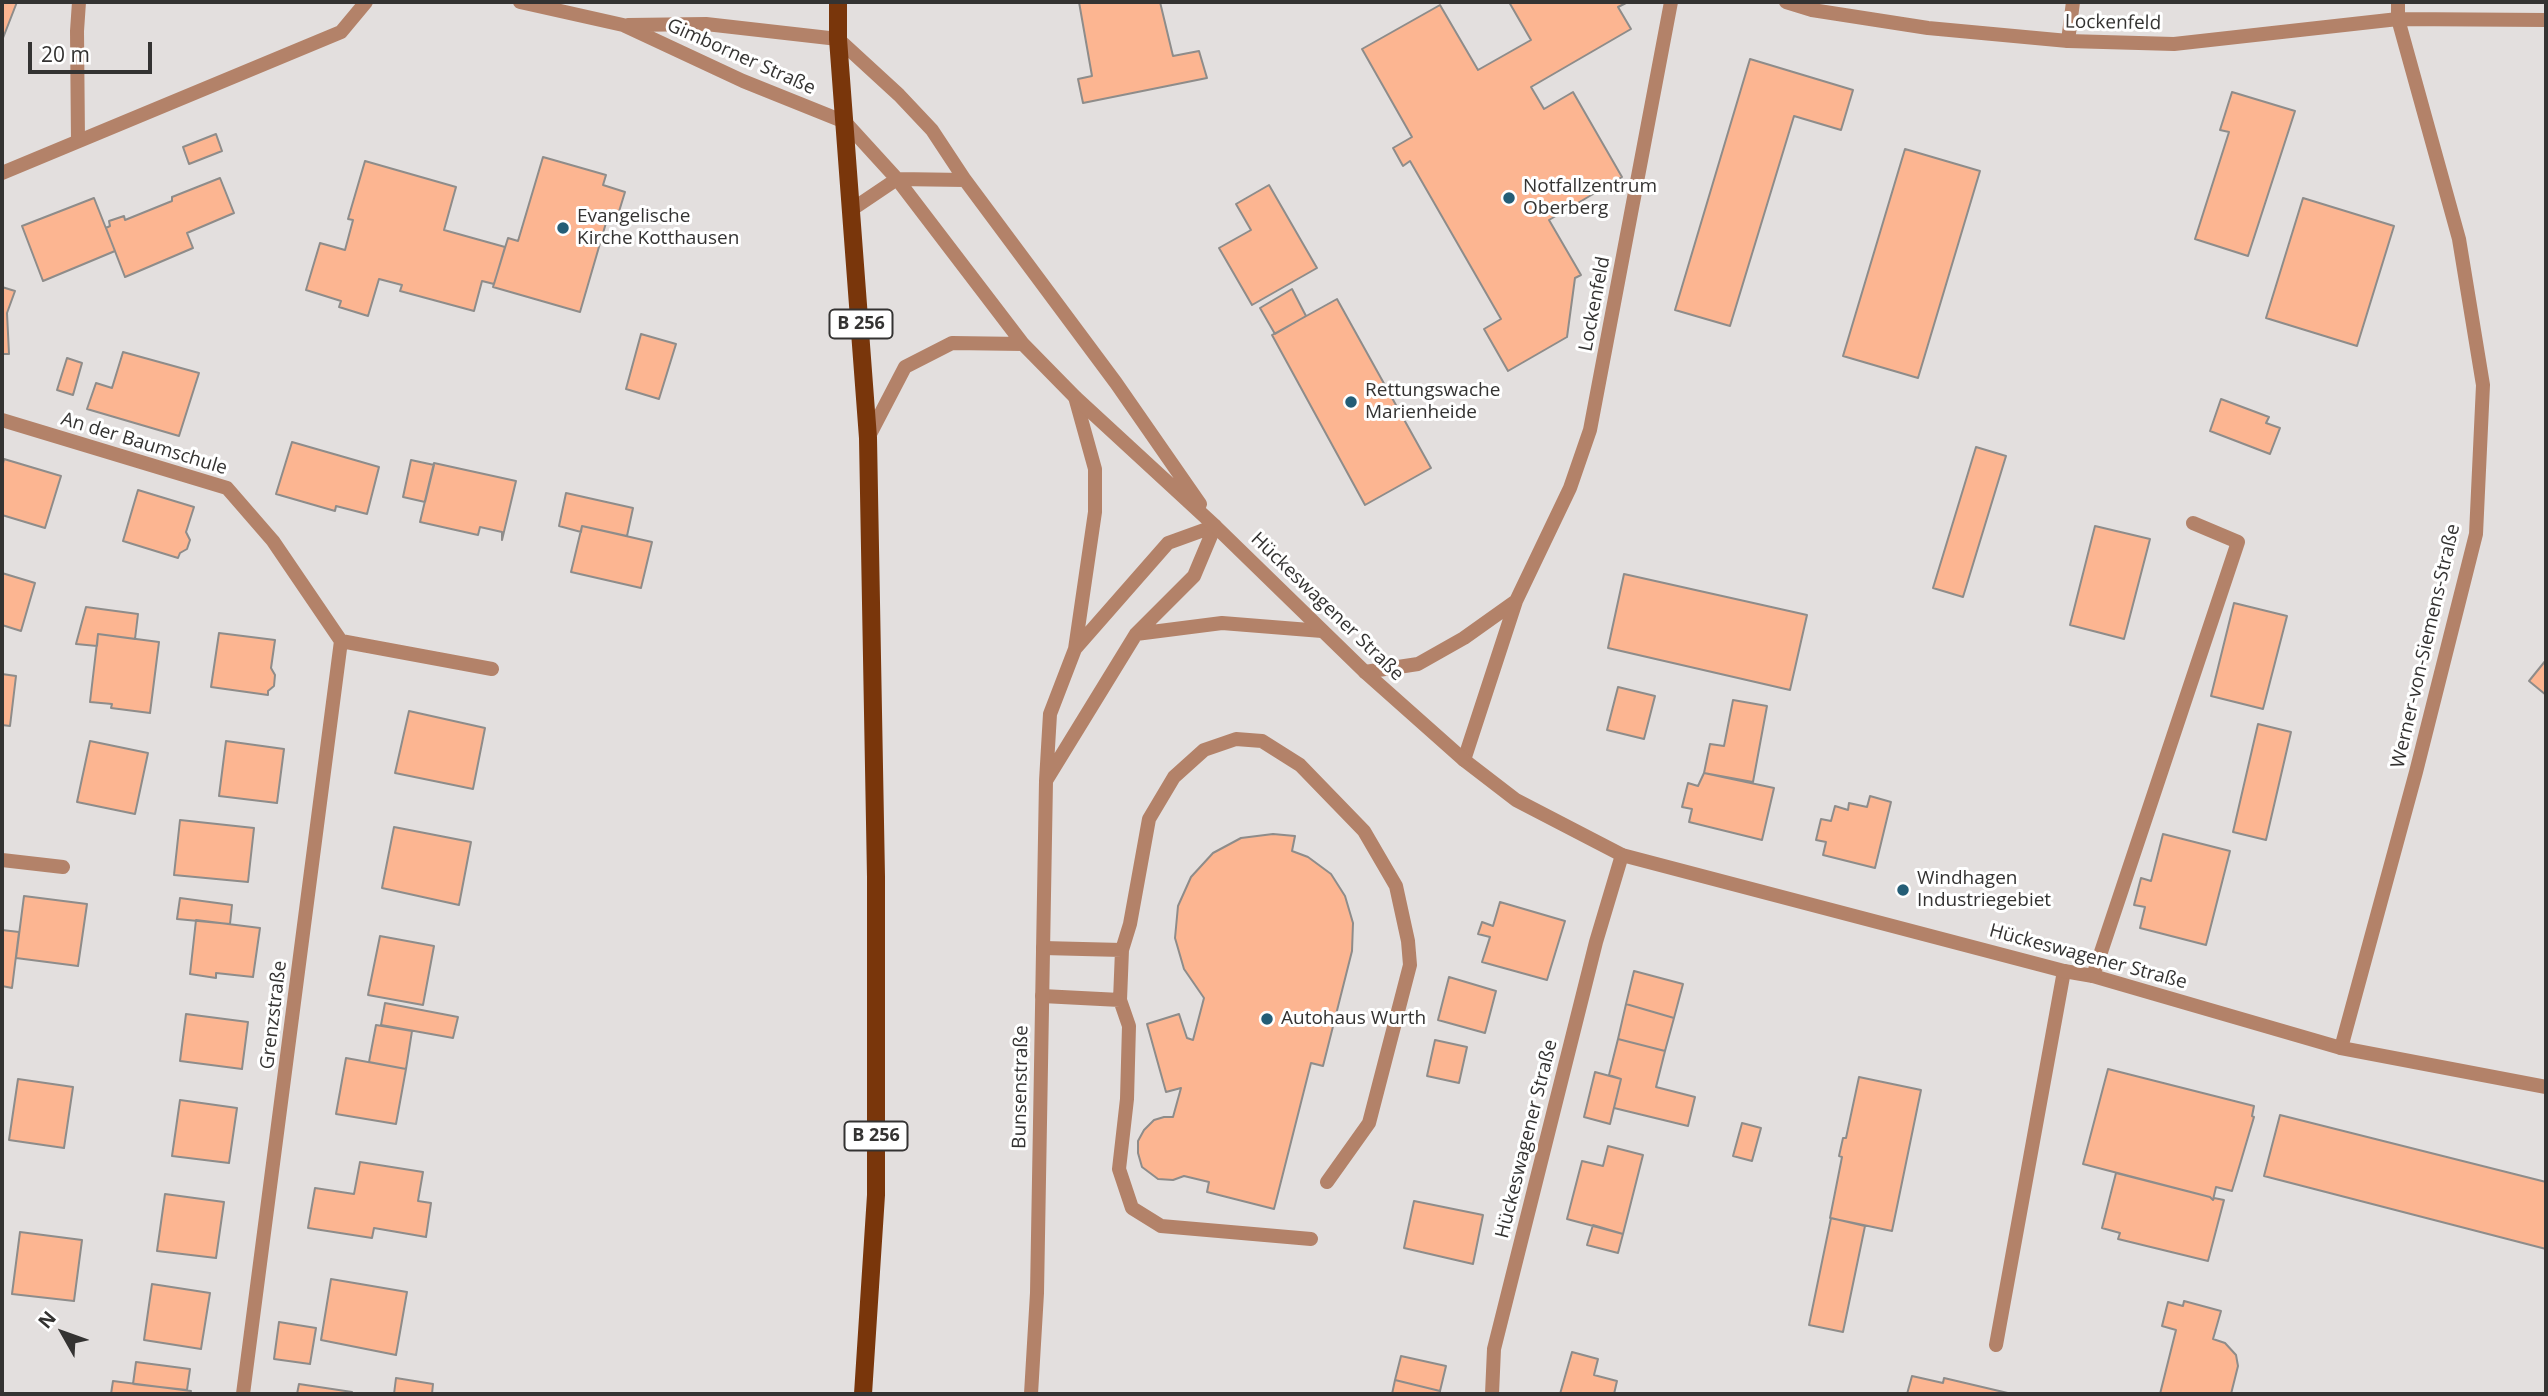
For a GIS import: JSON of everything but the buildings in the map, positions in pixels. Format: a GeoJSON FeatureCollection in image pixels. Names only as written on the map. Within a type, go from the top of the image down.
{"type":"FeatureCollection","features":[{"type":"Feature","properties":{"kind":"main road","name":"B 256"},"geometry":{"type":"LineString","coordinates":[[838,2],[838,39],[868,438],[876,877],[876,1195],[863,1394]]}},
{"type":"Feature","properties":{"kind":"street"},"geometry":{"type":"LineString","coordinates":[[78,141],[76,31],[79,2]]}},
{"type":"Feature","properties":{"kind":"street"},"geometry":{"type":"LineString","coordinates":[[2,173],[341,32],[366,2]]}},
{"type":"Feature","properties":{"kind":"street","name":"Gimborner Straße"},"geometry":{"type":"LineString","coordinates":[[520,2],[623,25],[743,81],[845,122]]}},
{"type":"Feature","properties":{"kind":"street","name":"Lockenfeld"},"geometry":{"type":"LineString","coordinates":[[1464,760],[1516,601],[1570,488],[1590,430],[1671,2]]}},
{"type":"Feature","properties":{"kind":"street","name":"Lockenfeld"},"geometry":{"type":"LineString","coordinates":[[1786,2],[1812,10],[1928,28],[2068,41],[2174,44],[2398,19],[2546,20]]}},
{"type":"Feature","properties":{"kind":"street"},"geometry":{"type":"LineString","coordinates":[[2068,41],[2073,2]]}},
{"type":"Feature","properties":{"kind":"street","name":"Werner-von-Siemens-Straße"},"geometry":{"type":"LineString","coordinates":[[2341,1048],[2416,772],[2476,534],[2483,385],[2459,239],[2398,19],[2398,2]]}},
{"type":"Feature","properties":{"kind":"street","name":"Gimborner Straße"},"geometry":{"type":"LineString","coordinates":[[623,25],[706,24],[838,39]]}},
{"type":"Feature","properties":{"kind":"street","name":"Hückeswagener Straße"},"geometry":{"type":"LineString","coordinates":[[838,39],[899,95],[932,130],[965,180],[1116,383],[1215,526]]}},
{"type":"Feature","properties":{"kind":"street","name":"Hückeswagener Straße"},"geometry":{"type":"LineString","coordinates":[[845,122],[897,179],[1023,344],[1075,397],[1215,526],[1365,672],[1464,760],[1516,800],[1622,855],[2064,971],[2093,976],[2341,1048],[2546,1087]]}},
{"type":"Feature","properties":{"kind":"street"},"geometry":{"type":"LineString","coordinates":[[851,210],[897,179],[965,180]]}},
{"type":"Feature","properties":{"kind":"street"},"geometry":{"type":"LineString","coordinates":[[868,438],[905,367],[952,343],[1023,344]]}},
{"type":"Feature","properties":{"kind":"street","name":"Bunsenstraße"},"geometry":{"type":"LineString","coordinates":[[1031,1394],[1037,1279],[1046,780],[1050,714],[1075,649],[1095,512],[1095,469],[1075,397]]}},
{"type":"Feature","properties":{"kind":"street","name":"An der Baumschule"},"geometry":{"type":"LineString","coordinates":[[2,420],[227,488],[273,541],[341,641]]}},
{"type":"Feature","properties":{"kind":"street"},"geometry":{"type":"LineString","coordinates":[[2093,976],[2238,542],[2193,523]]}},
{"type":"Feature","properties":{"kind":"street"},"geometry":{"type":"LineString","coordinates":[[1046,780],[1136,634],[1194,576],[1215,526]]}},
{"type":"Feature","properties":{"kind":"street","name":"Bunsenstraße"},"geometry":{"type":"LineString","coordinates":[[1075,649],[1168,543],[1215,526]]}},
{"type":"Feature","properties":{"kind":"street","name":"Lockenfeld"},"geometry":{"type":"LineString","coordinates":[[1365,672],[1418,664],[1464,638],[1516,601]]}},
{"type":"Feature","properties":{"kind":"street"},"geometry":{"type":"LineString","coordinates":[[1136,634],[1222,623],[1322,631]]}},
{"type":"Feature","properties":{"kind":"street"},"geometry":{"type":"LineString","coordinates":[[341,641],[492,670]]}},
{"type":"Feature","properties":{"kind":"street","name":"Grenzstraße"},"geometry":{"type":"LineString","coordinates":[[243,1394],[341,641]]}},
{"type":"Feature","properties":{"kind":"street"},"geometry":{"type":"LineString","coordinates":[[1311,1239],[1161,1226],[1132,1209],[1119,1169],[1127,1099],[1129,1026],[1121,1000],[1122,950],[1130,924],[1149,819],[1174,777],[1204,750],[1236,738],[1262,741],[1300,765],[1364,831],[1396,886],[1408,941],[1410,965],[1369,1122],[1327,1182]]}},
{"type":"Feature","properties":{"kind":"street","name":"Hückeswagener Straße"},"geometry":{"type":"LineString","coordinates":[[1492,1394],[1494,1349],[1593,956],[1622,855]]}},
{"type":"Feature","properties":{"kind":"street"},"geometry":{"type":"LineString","coordinates":[[2,860],[63,867]]}},
{"type":"Feature","properties":{"kind":"street"},"geometry":{"type":"LineString","coordinates":[[1043,948],[1122,950]]}},
{"type":"Feature","properties":{"kind":"street"},"geometry":{"type":"LineString","coordinates":[[1996,1345],[2064,971]]}},
{"type":"Feature","properties":{"kind":"street"},"geometry":{"type":"LineString","coordinates":[[1042,996],[1121,1000]]}},
{"type":"Feature","properties":{"kind":"place","name":"Notfallzentrum Oberberg"},"geometry":{"type":"Point","coordinates":[1509,198]}},
{"type":"Feature","properties":{"kind":"place","name":"Evangelische Kirche Kotthausen"},"geometry":{"type":"Point","coordinates":[563,228]}},
{"type":"Feature","properties":{"kind":"place","name":"Rettungswache Marienheide"},"geometry":{"type":"Point","coordinates":[1351,402]}},
{"type":"Feature","properties":{"kind":"place","name":"Windhagen Industriegebiet"},"geometry":{"type":"Point","coordinates":[1903,890]}},
{"type":"Feature","properties":{"kind":"place","name":"Autohaus Wurth"},"geometry":{"type":"Point","coordinates":[1267,1019]}}]}
